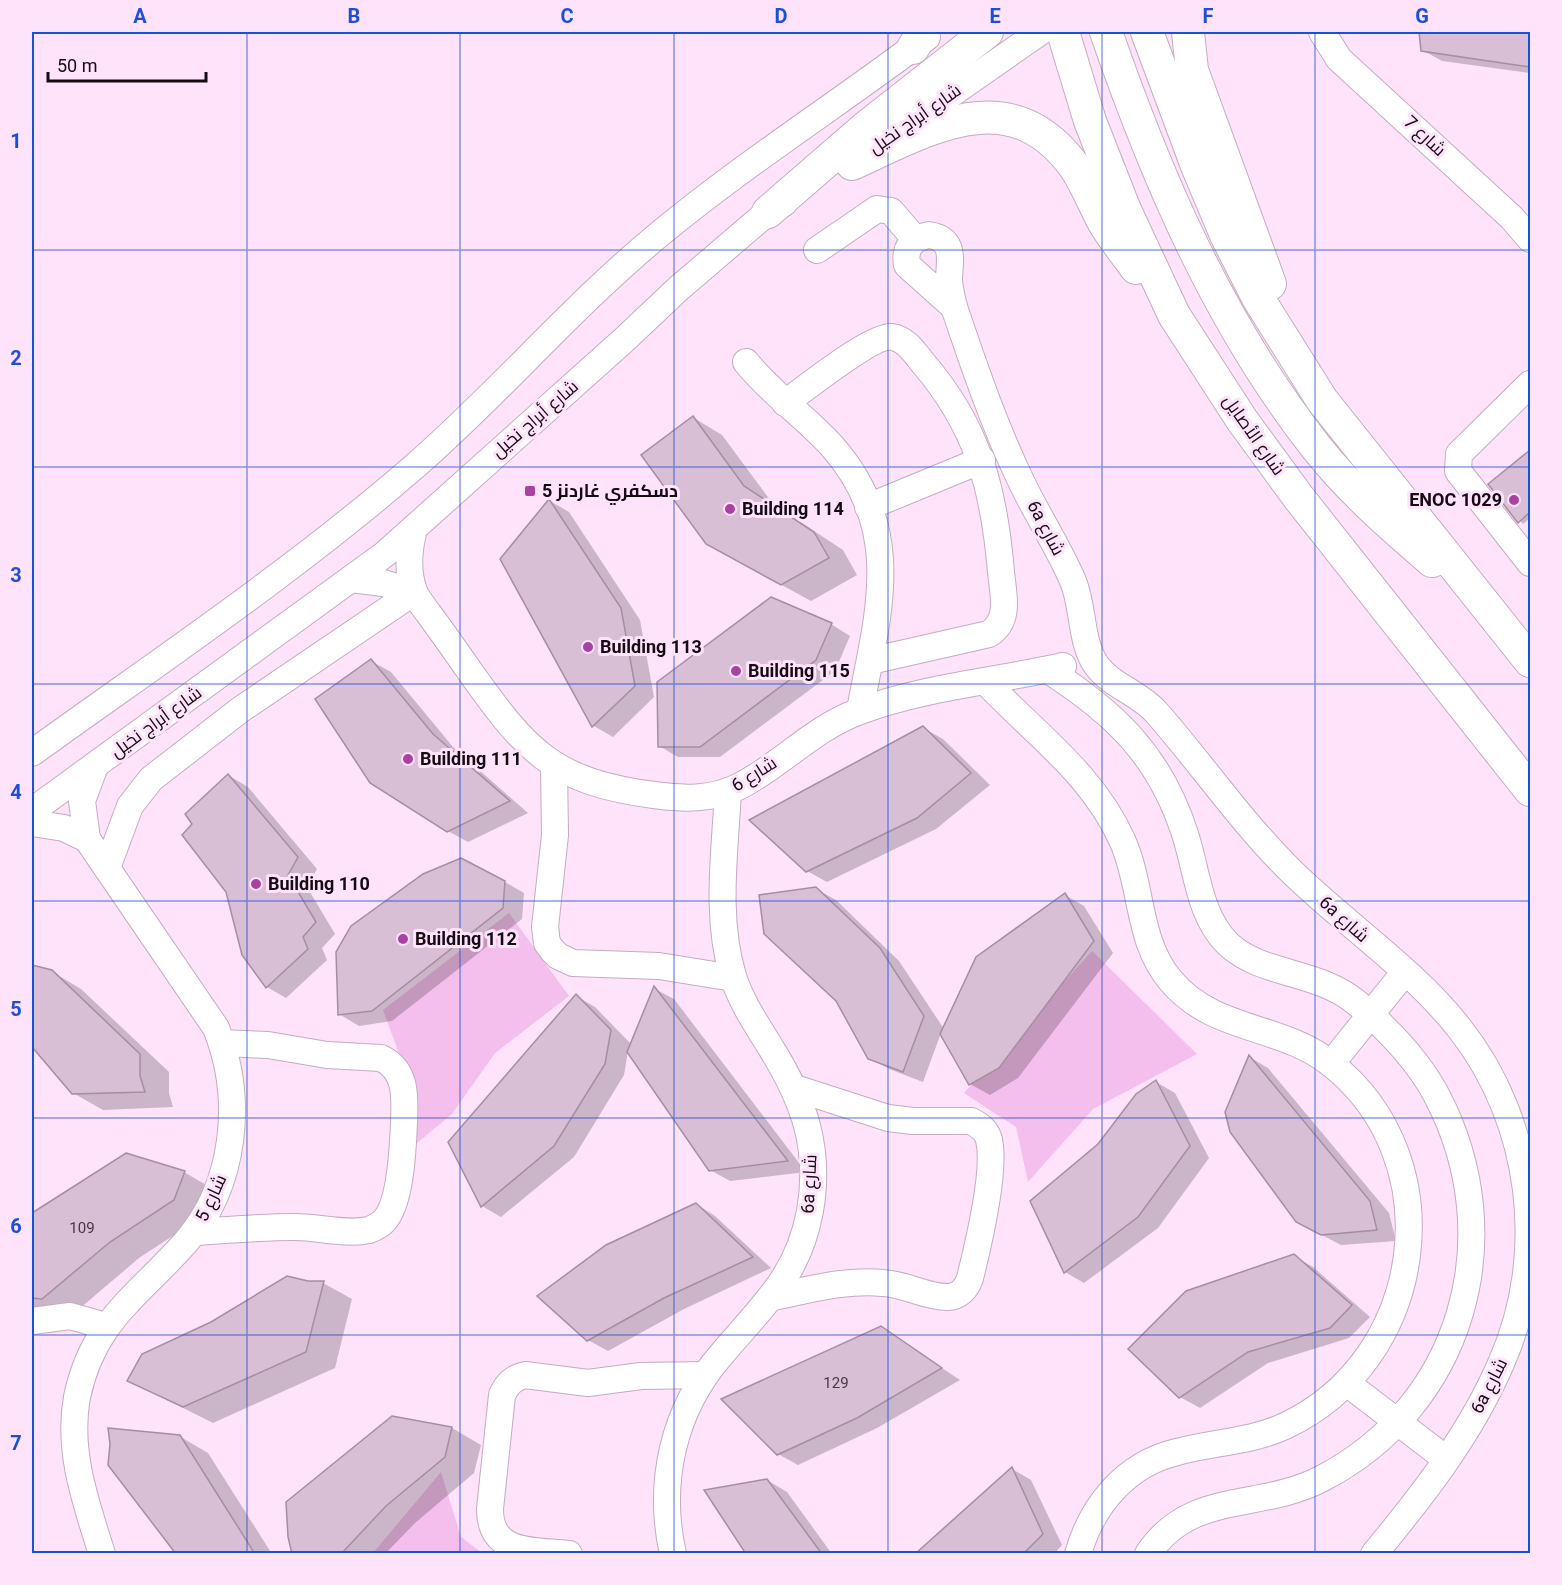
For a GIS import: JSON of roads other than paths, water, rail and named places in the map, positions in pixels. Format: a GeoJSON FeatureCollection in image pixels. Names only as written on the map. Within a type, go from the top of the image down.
{"type":"FeatureCollection","features":[{"type":"Feature","properties":{"kind":"main road"},"geometry":{"type":"LineString","coordinates":[[768,212],[866,127],[987,32]]}},
{"type":"Feature","properties":{"kind":"main road","name":"شارع الأصايل"},"geometry":{"type":"LineString","coordinates":[[1063,32],[1101,151],[1125,210],[1174,315],[1242,420],[1299,498],[1530,790]]}},
{"type":"Feature","properties":{"kind":"main road"},"geometry":{"type":"LineString","coordinates":[[1106,32],[1132,107],[1184,230],[1230,317],[1276,391],[1316,447],[1356,493],[1399,533],[1486,606]]}},
{"type":"Feature","properties":{"kind":"main road"},"geometry":{"type":"LineString","coordinates":[[1147,32],[1226,235],[1258,298],[1300,367],[1345,431],[1530,661]]}},
{"type":"Feature","properties":{"kind":"main road"},"geometry":{"type":"LineString","coordinates":[[1188,32],[1192,70],[1300,367]]}},
{"type":"Feature","properties":{"kind":"main road"},"geometry":{"type":"LineString","coordinates":[[852,164],[934,127],[961,118],[987,116],[1014,121],[1038,131],[1059,147],[1075,168],[1121,249],[1174,315]]}},
{"type":"Feature","properties":{"kind":"street","name":"شارع أبراج نخيل"},"geometry":{"type":"LineString","coordinates":[[32,811],[351,579],[414,529],[678,288],[768,212],[852,164],[1040,32]]}},
{"type":"Feature","properties":{"kind":"street","name":"شارع 7"},"geometry":{"type":"LineString","coordinates":[[1322,32],[1339,59],[1521,211],[1530,239]]}},
{"type":"Feature","properties":{"kind":"street"},"geometry":{"type":"LineString","coordinates":[[32,753],[339,530],[453,430],[575,308],[645,246],[709,195],[924,37]]}},
{"type":"Feature","properties":{"kind":"street"},"geometry":{"type":"LineString","coordinates":[[817,250],[877,209],[891,211],[915,240]]}},
{"type":"Feature","properties":{"kind":"street"},"geometry":{"type":"LineString","coordinates":[[928,235],[942,239],[948,244],[952,257],[950,286],[954,307],[907,265],[907,251],[915,240],[928,235]]}},
{"type":"Feature","properties":{"kind":"street","name":"6a شارع"},"geometry":{"type":"LineString","coordinates":[[954,307],[1005,444],[1074,583],[1093,660],[1103,673],[1151,707],[1240,816],[1292,872],[1404,973],[1459,1027],[1481,1059],[1514,1130],[1528,1206],[1527,1264],[1517,1322],[1504,1359],[1487,1394],[1446,1459],[1374,1554]]}},
{"type":"Feature","properties":{"kind":"street"},"geometry":{"type":"LineString","coordinates":[[785,403],[876,339],[891,337],[898,339],[911,348],[947,392],[966,425],[981,460],[991,493],[998,536],[1005,608],[1001,624],[996,630],[982,636],[870,660]]}},
{"type":"Feature","properties":{"kind":"street"},"geometry":{"type":"LineString","coordinates":[[746,362],[831,446],[852,475],[868,507],[876,530],[882,575],[879,615],[861,710]]}},
{"type":"Feature","properties":{"kind":"street"},"geometry":{"type":"LineString","coordinates":[[1530,387],[1459,454],[1456,463],[1458,471],[1530,563]]}},
{"type":"Feature","properties":{"kind":"street"},"geometry":{"type":"LineString","coordinates":[[868,507],[981,460]]}},
{"type":"Feature","properties":{"kind":"street","name":"شارع 6"},"geometry":{"type":"LineString","coordinates":[[414,529],[410,561],[414,592],[511,728],[532,749],[554,766],[588,782],[625,791],[684,799],[728,791],[748,781],[806,738],[861,710],[1093,660]]}},
{"type":"Feature","properties":{"kind":"street"},"geometry":{"type":"LineString","coordinates":[[351,579],[383,583],[414,592]]}},
{"type":"Feature","properties":{"kind":"street"},"geometry":{"type":"LineString","coordinates":[[107,868],[130,806],[151,779],[240,710],[414,592]]}},
{"type":"Feature","properties":{"kind":"street"},"geometry":{"type":"LineString","coordinates":[[1048,670],[1090,697],[1112,715],[1148,758],[1175,807],[1209,918],[1228,944],[1255,961],[1322,981],[1356,1002],[1396,1040],[1418,1066],[1437,1096],[1463,1161],[1472,1231],[1468,1278],[1454,1334],[1440,1366],[1397,1421],[1360,1455],[1312,1483],[1272,1497],[1190,1514],[1173,1524],[1158,1539],[1148,1554]]}},
{"type":"Feature","properties":{"kind":"street"},"geometry":{"type":"LineString","coordinates":[[986,682],[1074,766],[1099,797],[1124,843],[1135,879],[1143,925],[1149,944],[1170,980],[1201,1008],[1219,1018],[1296,1043],[1331,1064],[1369,1103],[1383,1127],[1395,1152],[1407,1204],[1407,1259],[1393,1313],[1376,1347],[1348,1384],[1310,1413],[1266,1434],[1243,1442],[1178,1451],[1142,1466],[1108,1494],[1095,1511],[1077,1554]]}},
{"type":"Feature","properties":{"kind":"street","name":"شارع 5"},"geometry":{"type":"LineString","coordinates":[[95,766],[82,801],[87,839],[208,1014],[222,1043],[232,1108],[228,1152],[216,1194],[194,1232],[122,1305],[106,1326],[83,1373],[74,1431],[76,1462],[102,1554]]}},
{"type":"Feature","properties":{"kind":"street"},"geometry":{"type":"LineString","coordinates":[[554,766],[555,835],[544,927],[547,943],[552,951],[573,963],[659,966],[734,978]]}},
{"type":"Feature","properties":{"kind":"street","name":"6a شارع"},"geometry":{"type":"LineString","coordinates":[[673,1554],[666,1517],[668,1473],[677,1430],[705,1375],[773,1297],[786,1277],[804,1234],[813,1188],[810,1137],[795,1088],[751,1015],[734,978],[723,924],[728,791]]}},
{"type":"Feature","properties":{"kind":"street"},"geometry":{"type":"LineString","coordinates":[[32,823],[64,828],[87,839]]}},
{"type":"Feature","properties":{"kind":"street"},"geometry":{"type":"LineString","coordinates":[[1331,1064],[1404,973]]}},
{"type":"Feature","properties":{"kind":"street"},"geometry":{"type":"LineString","coordinates":[[194,1232],[279,1227],[369,1230],[386,1220],[400,1167],[404,1117],[403,1085],[396,1068],[390,1062],[381,1058],[318,1054],[268,1045],[222,1043]]}},
{"type":"Feature","properties":{"kind":"street"},"geometry":{"type":"LineString","coordinates":[[773,1297],[870,1282],[907,1286],[940,1296],[956,1295],[968,1286],[988,1182],[989,1140],[979,1125],[971,1121],[913,1121],[888,1118],[795,1088]]}},
{"type":"Feature","properties":{"kind":"street"},"geometry":{"type":"LineString","coordinates":[[32,1321],[70,1316],[106,1326]]}},
{"type":"Feature","properties":{"kind":"street"},"geometry":{"type":"LineString","coordinates":[[569,1554],[513,1547],[497,1536],[492,1528],[490,1509],[502,1395],[505,1387],[517,1377],[525,1375],[588,1383],[641,1376],[705,1375]]}},
{"type":"Feature","properties":{"kind":"street"},"geometry":{"type":"LineString","coordinates":[[1348,1384],[1446,1459]]}},
{"type":"Feature","properties":{"kind":"place","name":"دسكفري غاردنز 5"},"geometry":{"type":"Point","coordinates":[530,491]}},
{"type":"Feature","properties":{"kind":"place","name":"ENOC 1029"},"geometry":{"type":"Point","coordinates":[1514,500]}},
{"type":"Feature","properties":{"kind":"place","name":"Building 114"},"geometry":{"type":"Point","coordinates":[730,509]}},
{"type":"Feature","properties":{"kind":"place","name":"Building 113"},"geometry":{"type":"Point","coordinates":[588,647]}},
{"type":"Feature","properties":{"kind":"place","name":"Building 115"},"geometry":{"type":"Point","coordinates":[736,671]}},
{"type":"Feature","properties":{"kind":"place","name":"Building 111"},"geometry":{"type":"Point","coordinates":[408,759]}},
{"type":"Feature","properties":{"kind":"place","name":"Building 110"},"geometry":{"type":"Point","coordinates":[256,884]}},
{"type":"Feature","properties":{"kind":"place","name":"Building 112"},"geometry":{"type":"Point","coordinates":[403,939]}}]}
